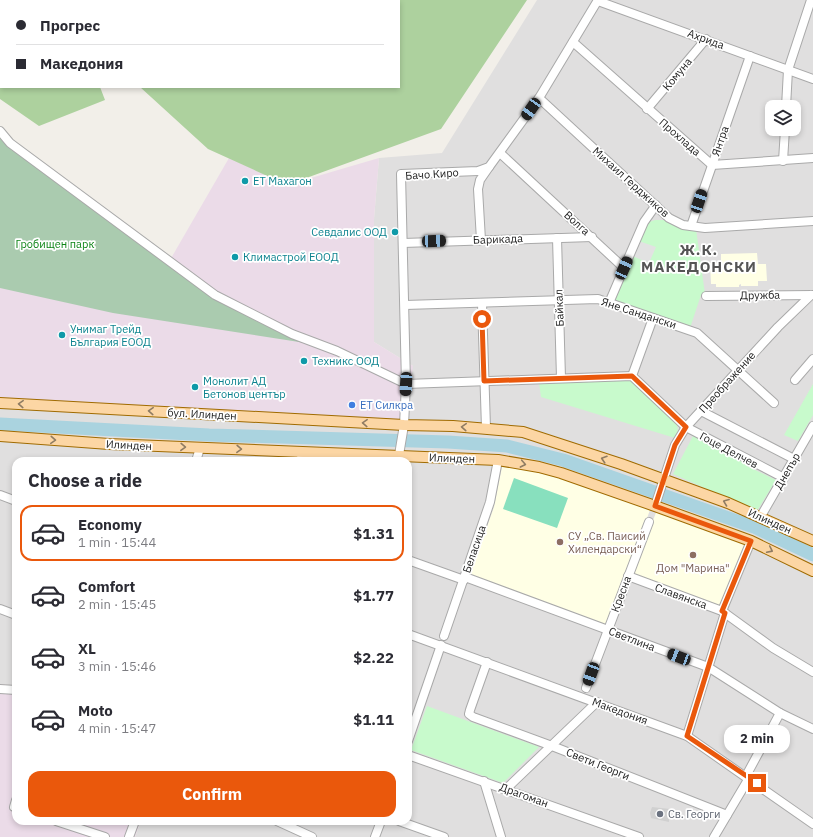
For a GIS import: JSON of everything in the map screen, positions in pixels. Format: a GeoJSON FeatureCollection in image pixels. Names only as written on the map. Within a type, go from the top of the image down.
{"type":"FeatureCollection","features":[{"type":"Feature","properties":{"kind":"main road","name":"бул. Илинден"},"geometry":{"type":"LineString","coordinates":[[0,403],[404,425]]}},
{"type":"Feature","properties":{"kind":"main road","name":"Илинден"},"geometry":{"type":"LineString","coordinates":[[404,425],[486,428],[523,432],[663,483],[761,516],[813,541]]}},
{"type":"Feature","properties":{"kind":"main road","name":"Илинден"},"geometry":{"type":"LineString","coordinates":[[0,436],[334,457]]}},
{"type":"Feature","properties":{"kind":"main road","name":"Илинден"},"geometry":{"type":"LineString","coordinates":[[412,459],[498,460],[539,467],[561,473],[656,503],[751,541],[813,571]]}},
{"type":"Feature","properties":{"kind":"street","name":"Ахрида"},"geometry":{"type":"LineString","coordinates":[[598,1],[813,79]]}},
{"type":"Feature","properties":{"kind":"street"},"geometry":{"type":"LineString","coordinates":[[481,240],[478,189],[480,180],[539,98],[598,1]]}},
{"type":"Feature","properties":{"kind":"street"},"geometry":{"type":"LineString","coordinates":[[786,100],[788,70],[811,1]]}},
{"type":"Feature","properties":{"kind":"street","name":"Комуна"},"geometry":{"type":"LineString","coordinates":[[647,109],[706,40]]}},
{"type":"Feature","properties":{"kind":"street","name":"Прохлада"},"geometry":{"type":"LineString","coordinates":[[573,42],[712,165]]}},
{"type":"Feature","properties":{"kind":"street","name":"Янтра"},"geometry":{"type":"LineString","coordinates":[[691,226],[750,56]]}},
{"type":"Feature","properties":{"kind":"street","name":"Михаил Герджиков"},"geometry":{"type":"LineString","coordinates":[[539,98],[669,218],[691,226],[705,228],[813,221]]}},
{"type":"Feature","properties":{"kind":"street"},"geometry":{"type":"LineString","coordinates":[[0,131],[10,143],[215,295],[292,334],[337,351],[406,384],[632,376],[654,318]]}},
{"type":"Feature","properties":{"kind":"street"},"geometry":{"type":"LineString","coordinates":[[783,161],[785,136]]}},
{"type":"Feature","properties":{"kind":"street","name":"Волга"},"geometry":{"type":"LineString","coordinates":[[500,153],[624,268]]}},
{"type":"Feature","properties":{"kind":"street"},"geometry":{"type":"LineString","coordinates":[[712,165],[813,158]]}},
{"type":"Feature","properties":{"kind":"street","name":"Бачо Киро"},"geometry":{"type":"LineString","coordinates":[[399,457],[404,425],[406,384],[401,174],[478,171],[489,167]]}},
{"type":"Feature","properties":{"kind":"street"},"geometry":{"type":"LineString","coordinates":[[609,303],[644,222],[656,205]]}},
{"type":"Feature","properties":{"kind":"street","name":"Барикада"},"geometry":{"type":"LineString","coordinates":[[403,242],[592,237]]}},
{"type":"Feature","properties":{"kind":"street","name":"Байкал"},"geometry":{"type":"LineString","coordinates":[[557,238],[561,378]]}},
{"type":"Feature","properties":{"kind":"street","name":"Дружба"},"geometry":{"type":"LineString","coordinates":[[706,296],[812,295]]}},
{"type":"Feature","properties":{"kind":"street","name":"Преображение"},"geometry":{"type":"LineString","coordinates":[[656,503],[675,445],[686,427],[738,370],[812,295]]}},
{"type":"Feature","properties":{"kind":"street","name":"Яне Сандански"},"geometry":{"type":"LineString","coordinates":[[405,305],[598,299],[698,332],[774,403]]}},
{"type":"Feature","properties":{"kind":"street"},"geometry":{"type":"LineString","coordinates":[[482,303],[486,428]]}},
{"type":"Feature","properties":{"kind":"street"},"geometry":{"type":"LineString","coordinates":[[795,380],[813,359]]}},
{"type":"Feature","properties":{"kind":"street","name":"Гоце Делчев"},"geometry":{"type":"LineString","coordinates":[[632,376],[686,427],[784,478]]}},
{"type":"Feature","properties":{"kind":"street"},"geometry":{"type":"LineString","coordinates":[[701,411],[794,460]]}},
{"type":"Feature","properties":{"kind":"street","name":"Днепър"},"geometry":{"type":"LineString","coordinates":[[761,516],[813,426]]}},
{"type":"Feature","properties":{"kind":"street"},"geometry":{"type":"LineString","coordinates":[[197,457],[200,448]]}},
{"type":"Feature","properties":{"kind":"street","name":"Беласица"},"geometry":{"type":"LineString","coordinates":[[444,636],[490,502],[498,460]]}},
{"type":"Feature","properties":{"kind":"street"},"geometry":{"type":"LineString","coordinates":[[0,495],[12,500]]}},
{"type":"Feature","properties":{"kind":"street","name":"Кресна"},"geometry":{"type":"LineString","coordinates":[[586,688],[649,522]]}},
{"type":"Feature","properties":{"kind":"street"},"geometry":{"type":"LineString","coordinates":[[687,736],[724,612],[751,541]]}},
{"type":"Feature","properties":{"kind":"street","name":"Светлина"},"geometry":{"type":"LineString","coordinates":[[412,561],[608,629],[708,668],[780,713],[813,728]]}},
{"type":"Feature","properties":{"kind":"street","name":"Славянска"},"geometry":{"type":"LineString","coordinates":[[628,576],[724,612],[794,662],[813,672]]}},
{"type":"Feature","properties":{"kind":"street"},"geometry":{"type":"LineString","coordinates":[[0,609],[12,614]]}},
{"type":"Feature","properties":{"kind":"street","name":"Македония"},"geometry":{"type":"LineString","coordinates":[[412,635],[687,736],[813,824]]}},
{"type":"Feature","properties":{"kind":"street"},"geometry":{"type":"LineString","coordinates":[[412,729],[441,646]]}},
{"type":"Feature","properties":{"kind":"street","name":"Свети Георги"},"geometry":{"type":"LineString","coordinates":[[487,662],[469,714],[473,717],[552,746],[727,816]]}},
{"type":"Feature","properties":{"kind":"street"},"geometry":{"type":"LineString","coordinates":[[0,689],[12,690]]}},
{"type":"Feature","properties":{"kind":"street"},"geometry":{"type":"LineString","coordinates":[[506,789],[597,702]]}},
{"type":"Feature","properties":{"kind":"street"},"geometry":{"type":"LineString","coordinates":[[714,837],[749,778],[746,776],[780,713]]}},
{"type":"Feature","properties":{"kind":"street","name":"Драгоман"},"geometry":{"type":"LineString","coordinates":[[412,756],[639,837]]}},
{"type":"Feature","properties":{"kind":"street"},"geometry":{"type":"LineString","coordinates":[[484,781],[501,837]]}},
{"type":"Feature","properties":{"kind":"street"},"geometry":{"type":"LineString","coordinates":[[80,825],[105,837]]}},
{"type":"Feature","properties":{"kind":"street"},"geometry":{"type":"LineString","coordinates":[[129,837],[133,825]]}},
{"type":"Feature","properties":{"kind":"street"},"geometry":{"type":"LineString","coordinates":[[286,825],[312,837]]}},
{"type":"Feature","properties":{"kind":"street"},"geometry":{"type":"LineString","coordinates":[[375,837],[380,825]]}},
{"type":"Feature","properties":{"kind":"street"},"geometry":{"type":"LineString","coordinates":[[410,825],[444,837]]}},
{"type":"Feature","properties":{"kind":"shaded area"},"geometry":{"type":"Polygon","coordinates":[[[537,0],[813,0],[813,837],[135,837],[139,826],[136,825],[412,825],[412,457],[12,457],[12,686],[0,684],[0,403],[413,366],[374,342],[374,219],[379,158],[442,153],[537,0]]]}},
{"type":"Feature","properties":{"kind":"shaded area"},"geometry":{"type":"Polygon","coordinates":[[[229,158],[287,185],[379,158],[374,219],[374,342],[413,366],[404,425],[0,403],[0,287],[216,292],[170,260],[229,158]]]}},
{"type":"Feature","properties":{"kind":"shaded area"},"geometry":{"type":"Polygon","coordinates":[[[636,240],[656,247],[649,263],[630,255],[636,240]]]}},
{"type":"Feature","properties":{"kind":"shaded area"},"geometry":{"type":"Polygon","coordinates":[[[757,253],[758,264],[766,264],[767,281],[758,281],[758,286],[741,286],[741,284],[739,287],[716,287],[716,284],[711,284],[710,263],[721,263],[721,254],[757,253]]]}},
{"type":"Feature","properties":{"kind":"shaded area","name":"СУ „Св. Паисий Хилендарски“"},"geometry":{"type":"Polygon","coordinates":[[[502,467],[527,468],[567,480],[650,510],[607,627],[470,575],[494,507],[502,467]]]}},
{"type":"Feature","properties":{"kind":"shaded area"},"geometry":{"type":"Polygon","coordinates":[[[657,510],[748,543],[721,608],[632,575],[657,510]]]}},
{"type":"Feature","properties":{"kind":"shaded area"},"geometry":{"type":"Polygon","coordinates":[[[0,684],[12,686],[12,825],[139,826],[135,837],[0,837],[0,684]]]}},
{"type":"Feature","properties":{"kind":"shaded area","name":"Св. Георги"},"geometry":{"type":"Polygon","coordinates":[[[652,807],[670,809],[669,822],[651,818],[650,813],[652,807]]]}},
{"type":"Feature","properties":{"kind":"green space"},"geometry":{"type":"Polygon","coordinates":[[[400,0],[527,0],[441,129],[287,185],[208,149],[141,88],[400,88],[400,0]]]}},
{"type":"Feature","properties":{"kind":"green space"},"geometry":{"type":"Polygon","coordinates":[[[0,88],[100,88],[105,100],[39,126],[0,99],[0,88]]]}},
{"type":"Feature","properties":{"kind":"green space","name":"Гробищен парк"},"geometry":{"type":"Polygon","coordinates":[[[0,131],[215,295],[312,344],[113,313],[0,288],[0,131]]]}},
{"type":"Feature","properties":{"kind":"green space"},"geometry":{"type":"Polygon","coordinates":[[[655,220],[668,220],[696,229],[705,294],[701,295],[690,328],[611,301],[646,223],[655,220]]]}},
{"type":"Feature","properties":{"kind":"green space"},"geometry":{"type":"Polygon","coordinates":[[[630,380],[677,423],[678,432],[675,438],[541,397],[539,383],[630,380]]]}},
{"type":"Feature","properties":{"kind":"green space"},"geometry":{"type":"Polygon","coordinates":[[[813,384],[813,415],[798,441],[784,435],[813,384]]]}},
{"type":"Feature","properties":{"kind":"green space"},"geometry":{"type":"Polygon","coordinates":[[[693,436],[745,459],[748,462],[747,466],[776,480],[757,511],[673,474],[693,436]]]}},
{"type":"Feature","properties":{"kind":"green space"},"geometry":{"type":"Polygon","coordinates":[[[514,478],[568,498],[557,528],[503,509],[514,478]]]}},
{"type":"Feature","properties":{"kind":"green space"},"geometry":{"type":"Polygon","coordinates":[[[427,706],[539,747],[503,783],[412,750],[427,706]]]}},
{"type":"Feature","properties":{"kind":"waterway"},"geometry":{"type":"LineString","coordinates":[[0,424],[209,435],[448,442],[507,446],[563,460],[754,527],[813,555]]}},
{"type":"Feature","properties":{"kind":"place","name":"ЕТ Махагон"},"geometry":{"type":"Point","coordinates":[245,181]}},
{"type":"Feature","properties":{"kind":"place","name":"Севдалис ООД"},"geometry":{"type":"Point","coordinates":[395,232]}},
{"type":"Feature","properties":{"kind":"place","name":"Климастрой ЕООД"},"geometry":{"type":"Point","coordinates":[235,257]}},
{"type":"Feature","properties":{"kind":"place","name":"Унимаг Трейд България ЕООД"},"geometry":{"type":"Point","coordinates":[62,335]}},
{"type":"Feature","properties":{"kind":"place","name":"Техникс ООД"},"geometry":{"type":"Point","coordinates":[304,361]}},
{"type":"Feature","properties":{"kind":"place","name":"Монолит АД Бетонов център"},"geometry":{"type":"Point","coordinates":[195,387]}},
{"type":"Feature","properties":{"kind":"place","name":"ЕТ Силкра"},"geometry":{"type":"Point","coordinates":[352,405]}},
{"type":"Feature","properties":{"kind":"place","name":"СУ „Св. Паисий Хилендарски“"},"geometry":{"type":"Point","coordinates":[560,542]}},
{"type":"Feature","properties":{"kind":"place","name":"Дом \"Марина\""},"geometry":{"type":"Point","coordinates":[693,555]}},
{"type":"Feature","properties":{"kind":"place","name":"Св. Георги"},"geometry":{"type":"Point","coordinates":[660,814]}},
{"type":"Feature","properties":{"kind":"district","name":"Ж.К. МАКЕДОНСКИ"},"geometry":{"type":"Point","coordinates":[699,258]}},
{"type":"Feature","properties":{"kind":"route"},"geometry":{"type":"LineString","coordinates":[[482,319],[484,381],[632,376],[686,427],[675,445],[655,506],[751,541],[722,611],[725,613],[687,736],[757,783]]}}]}
